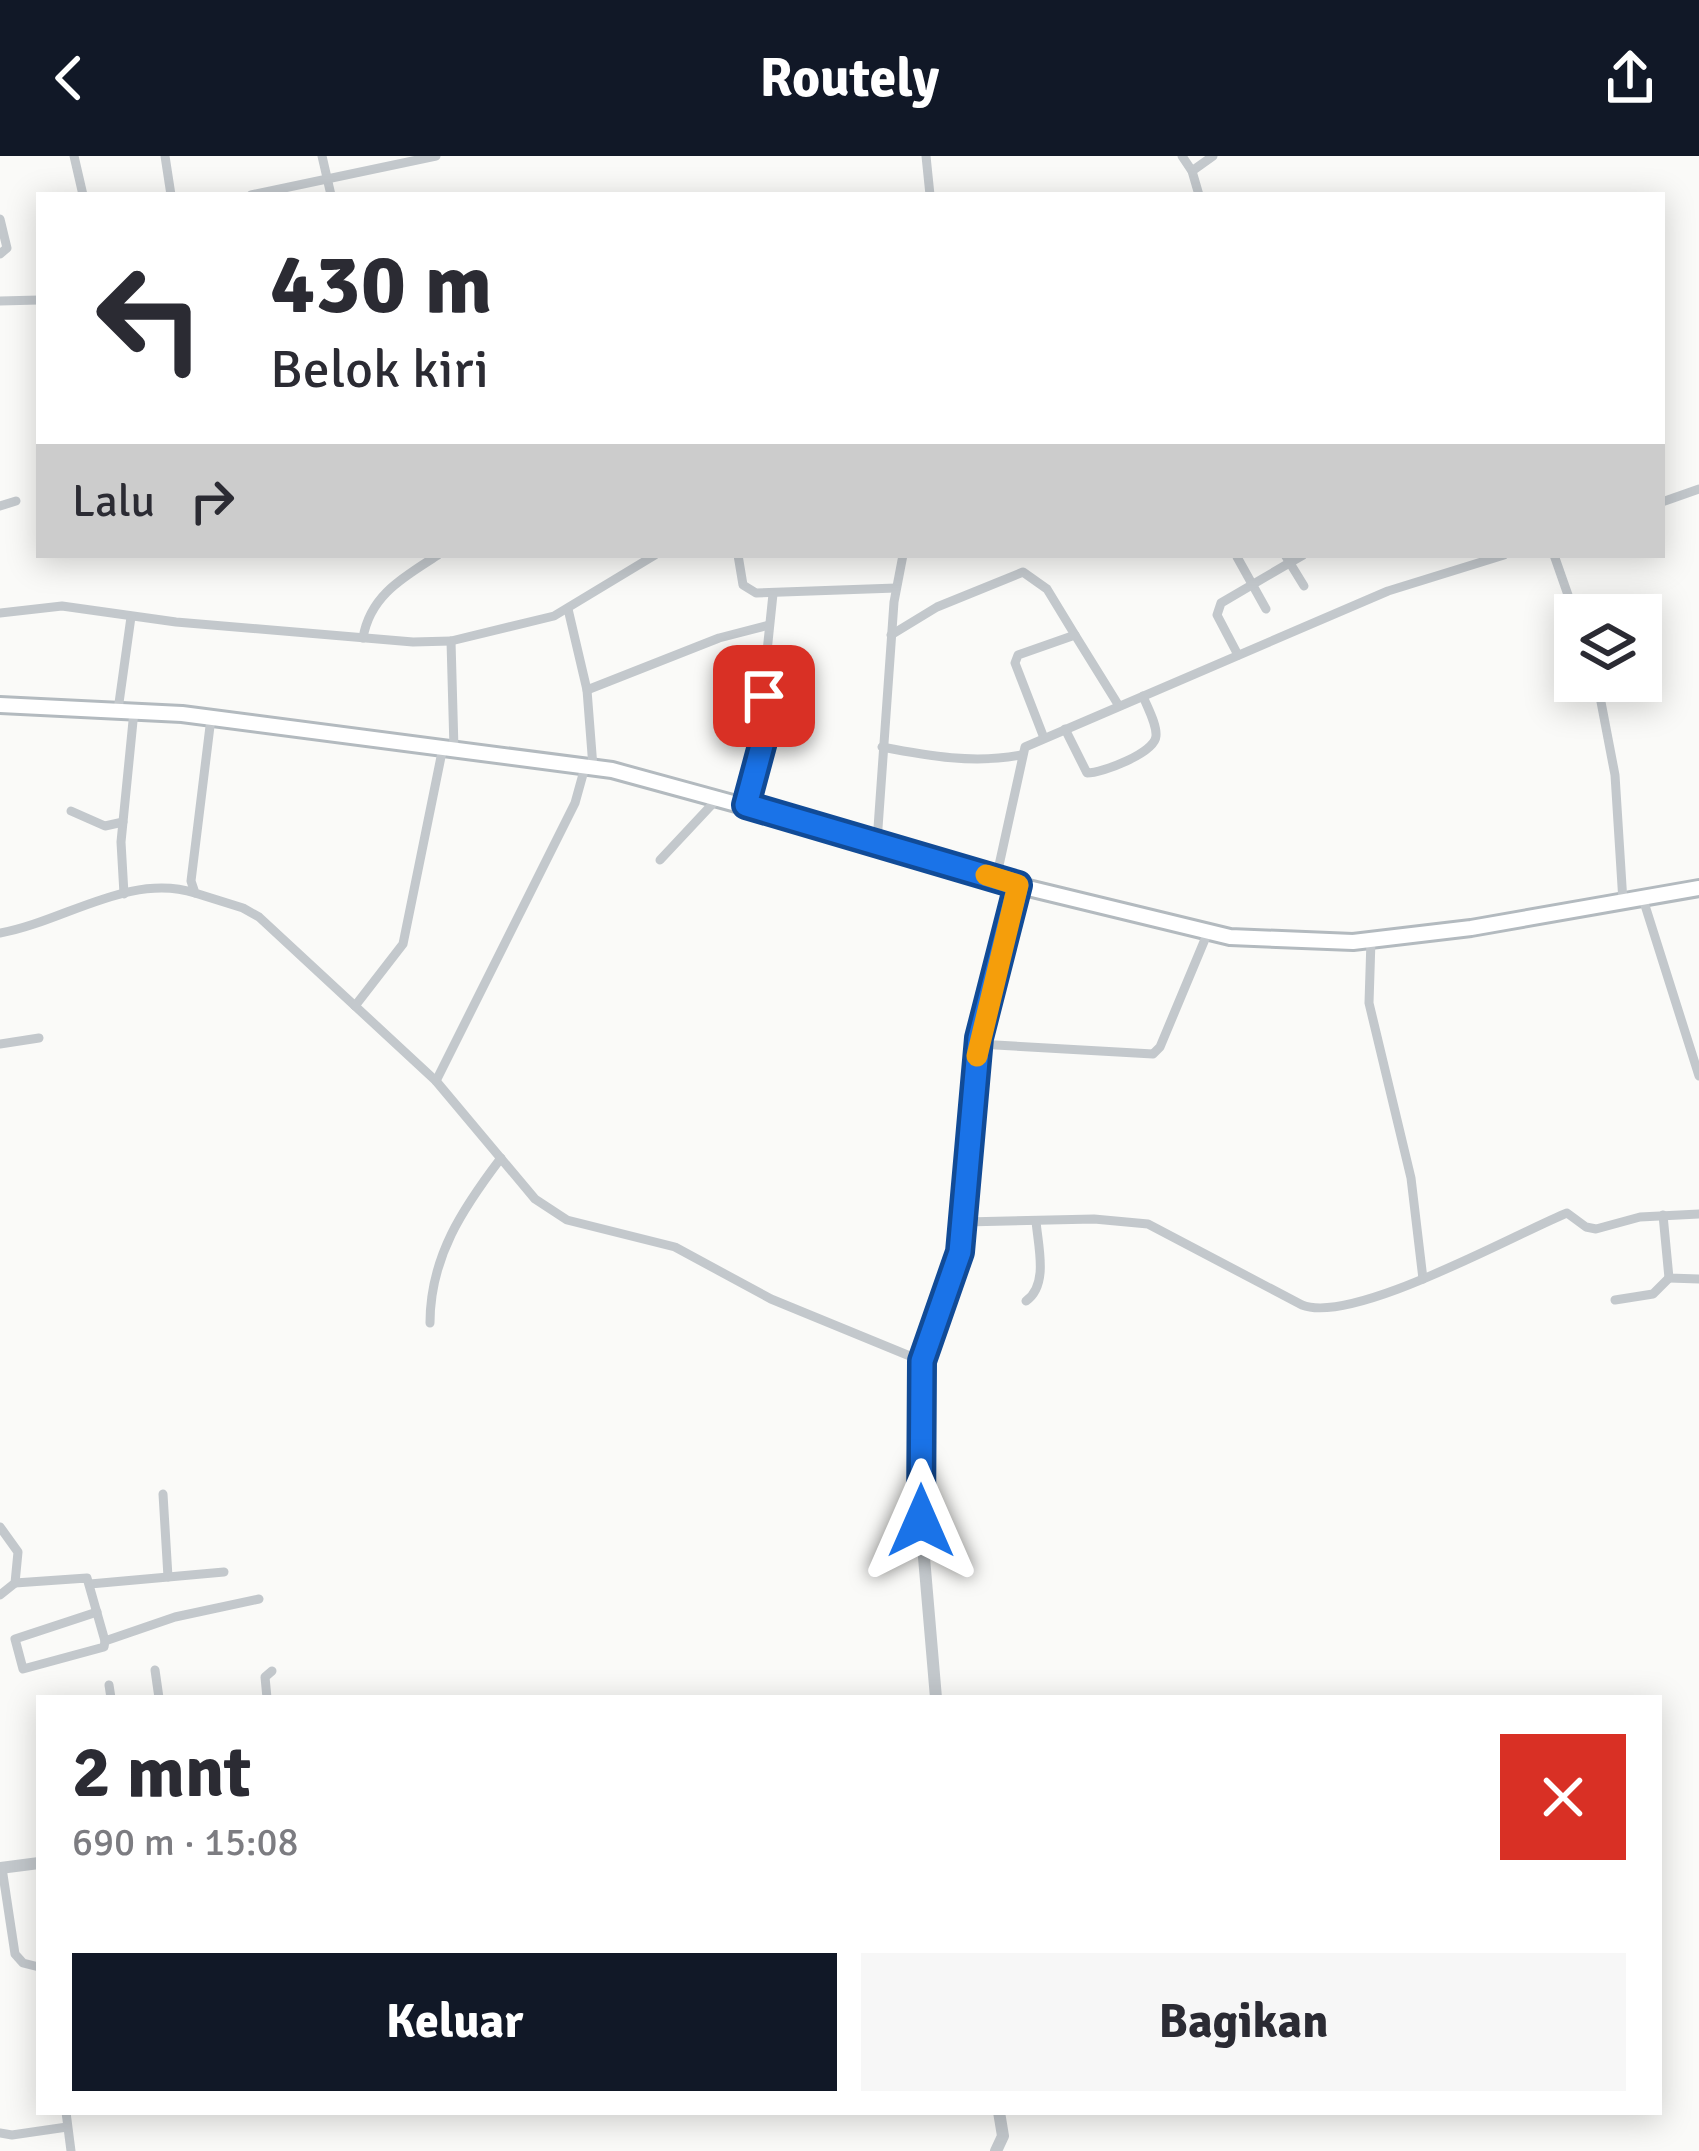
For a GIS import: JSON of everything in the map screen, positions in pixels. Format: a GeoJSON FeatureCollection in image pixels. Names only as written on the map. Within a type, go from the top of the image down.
{"type":"FeatureCollection","features":[{"type":"Feature","properties":{"kind":"main road"},"geometry":{"type":"LineString","coordinates":[[0,705],[211,718],[589,767],[719,797],[1018,885],[1208,932],[1311,943],[1371,940],[1699,888]]}},
{"type":"Feature","properties":{"kind":"street"},"geometry":{"type":"LineString","coordinates":[[74,156],[82,192]]}},
{"type":"Feature","properties":{"kind":"street"},"geometry":{"type":"LineString","coordinates":[[165,156],[171,192]]}},
{"type":"Feature","properties":{"kind":"street"},"geometry":{"type":"LineString","coordinates":[[322,156],[330,192]]}},
{"type":"Feature","properties":{"kind":"street"},"geometry":{"type":"LineString","coordinates":[[266,192],[436,156]]}},
{"type":"Feature","properties":{"kind":"street"},"geometry":{"type":"LineString","coordinates":[[926,156],[930,192]]}},
{"type":"Feature","properties":{"kind":"street"},"geometry":{"type":"LineString","coordinates":[[1182,156],[1198,192]]}},
{"type":"Feature","properties":{"kind":"street"},"geometry":{"type":"LineString","coordinates":[[1192,171],[1213,156]]}},
{"type":"Feature","properties":{"kind":"street"},"geometry":{"type":"LineString","coordinates":[[0,219],[7,248],[0,254]]}},
{"type":"Feature","properties":{"kind":"street"},"geometry":{"type":"LineString","coordinates":[[0,301],[36,300]]}},
{"type":"Feature","properties":{"kind":"street"},"geometry":{"type":"LineString","coordinates":[[1665,501],[1699,489]]}},
{"type":"Feature","properties":{"kind":"street"},"geometry":{"type":"LineString","coordinates":[[0,506],[16,501]]}},
{"type":"Feature","properties":{"kind":"street"},"geometry":{"type":"LineString","coordinates":[[363,638],[367,613],[379,598],[434,558]]}},
{"type":"Feature","properties":{"kind":"street"},"geometry":{"type":"LineString","coordinates":[[0,613],[62,606],[130,617],[363,638],[451,641],[568,609],[650,558]]}},
{"type":"Feature","properties":{"kind":"street"},"geometry":{"type":"LineString","coordinates":[[738,558],[743,585],[756,593],[896,588]]}},
{"type":"Feature","properties":{"kind":"street"},"geometry":{"type":"LineString","coordinates":[[878,842],[882,747],[902,558]]}},
{"type":"Feature","properties":{"kind":"street"},"geometry":{"type":"LineString","coordinates":[[1238,558],[1266,610]]}},
{"type":"Feature","properties":{"kind":"street"},"geometry":{"type":"LineString","coordinates":[[1463,558],[1467,567]]}},
{"type":"Feature","properties":{"kind":"street"},"geometry":{"type":"LineString","coordinates":[[996,878],[1025,747],[1388,592],[1495,558]]}},
{"type":"Feature","properties":{"kind":"street"},"geometry":{"type":"LineString","coordinates":[[1556,558],[1568,594]]}},
{"type":"Feature","properties":{"kind":"street"},"geometry":{"type":"LineString","coordinates":[[1238,656],[1216,610],[1220,603],[1287,559],[1304,586]]}},
{"type":"Feature","properties":{"kind":"street"},"geometry":{"type":"LineString","coordinates":[[892,634],[937,607],[1022,572],[1047,589],[1120,706]]}},
{"type":"Feature","properties":{"kind":"street"},"geometry":{"type":"LineString","coordinates":[[746,805],[771,712],[763,690],[773,594]]}},
{"type":"Feature","properties":{"kind":"street"},"geometry":{"type":"LineString","coordinates":[[436,1081],[589,767],[587,690],[568,609]]}},
{"type":"Feature","properties":{"kind":"street"},"geometry":{"type":"LineString","coordinates":[[124,894],[130,617]]}},
{"type":"Feature","properties":{"kind":"street"},"geometry":{"type":"LineString","coordinates":[[587,690],[719,638],[769,625]]}},
{"type":"Feature","properties":{"kind":"street"},"geometry":{"type":"LineString","coordinates":[[1044,739],[1015,658],[1075,635]]}},
{"type":"Feature","properties":{"kind":"street"},"geometry":{"type":"LineString","coordinates":[[355,1006],[403,944],[449,748],[451,641]]}},
{"type":"Feature","properties":{"kind":"street"},"geometry":{"type":"LineString","coordinates":[[1065,729],[1081,766],[1087,773],[1099,772],[1155,742],[1143,696]]}},
{"type":"Feature","properties":{"kind":"street"},"geometry":{"type":"LineString","coordinates":[[1601,702],[1616,775],[1623,902]]}},
{"type":"Feature","properties":{"kind":"street"},"geometry":{"type":"LineString","coordinates":[[195,893],[191,881],[211,718]]}},
{"type":"Feature","properties":{"kind":"street"},"geometry":{"type":"LineString","coordinates":[[882,747],[956,759],[1021,755]]}},
{"type":"Feature","properties":{"kind":"street"},"geometry":{"type":"LineString","coordinates":[[661,860],[719,797]]}},
{"type":"Feature","properties":{"kind":"street"},"geometry":{"type":"LineString","coordinates":[[71,811],[105,826],[123,822]]}},
{"type":"Feature","properties":{"kind":"street"},"geometry":{"type":"LineString","coordinates":[[936,1695],[921,1521],[922,1361],[955,1271],[965,1222],[979,1044],[1018,885]]}},
{"type":"Feature","properties":{"kind":"street"},"geometry":{"type":"LineString","coordinates":[[0,933],[124,894],[167,887],[251,912],[436,1081],[543,1206],[567,1220],[675,1247],[771,1299],[922,1361]]}},
{"type":"Feature","properties":{"kind":"street"},"geometry":{"type":"LineString","coordinates":[[1643,898],[1699,1076]]}},
{"type":"Feature","properties":{"kind":"street"},"geometry":{"type":"LineString","coordinates":[[979,1044],[1153,1054],[1208,932]]}},
{"type":"Feature","properties":{"kind":"street"},"geometry":{"type":"LineString","coordinates":[[1371,940],[1369,1003],[1411,1178],[1424,1279]]}},
{"type":"Feature","properties":{"kind":"street"},"geometry":{"type":"LineString","coordinates":[[0,1045],[39,1038]]}},
{"type":"Feature","properties":{"kind":"street"},"geometry":{"type":"LineString","coordinates":[[430,1323],[434,1275],[449,1236],[465,1205],[501,1158]]}},
{"type":"Feature","properties":{"kind":"street"},"geometry":{"type":"LineString","coordinates":[[965,1222],[1111,1219],[1148,1224],[1314,1309],[1330,1309],[1424,1279],[1567,1213],[1596,1229],[1663,1215],[1699,1214]]}},
{"type":"Feature","properties":{"kind":"street"},"geometry":{"type":"LineString","coordinates":[[1663,1215],[1669,1278]]}},
{"type":"Feature","properties":{"kind":"street"},"geometry":{"type":"LineString","coordinates":[[1026,1301],[1040,1283],[1036,1221]]}},
{"type":"Feature","properties":{"kind":"street"},"geometry":{"type":"LineString","coordinates":[[1615,1300],[1653,1294],[1669,1278],[1699,1279]]}},
{"type":"Feature","properties":{"kind":"street"},"geometry":{"type":"LineString","coordinates":[[164,1494],[169,1576]]}},
{"type":"Feature","properties":{"kind":"street"},"geometry":{"type":"LineString","coordinates":[[0,1527],[18,1552],[15,1583]]}},
{"type":"Feature","properties":{"kind":"street"},"geometry":{"type":"LineString","coordinates":[[90,1583],[224,1572]]}},
{"type":"Feature","properties":{"kind":"street"},"geometry":{"type":"LineString","coordinates":[[0,1595],[15,1583],[82,1577],[90,1583],[105,1641],[104,1647],[27,1671],[14,1645],[17,1638],[97,1612]]}},
{"type":"Feature","properties":{"kind":"street"},"geometry":{"type":"LineString","coordinates":[[105,1641],[175,1617],[259,1599]]}},
{"type":"Feature","properties":{"kind":"street"},"geometry":{"type":"LineString","coordinates":[[155,1670],[159,1695]]}},
{"type":"Feature","properties":{"kind":"street"},"geometry":{"type":"LineString","coordinates":[[266,1695],[266,1677],[272,1671]]}},
{"type":"Feature","properties":{"kind":"street"},"geometry":{"type":"LineString","coordinates":[[109,1685],[111,1695]]}},
{"type":"Feature","properties":{"kind":"street"},"geometry":{"type":"LineString","coordinates":[[36,1863],[1,1868],[15,1954],[23,1963],[36,1966]]}},
{"type":"Feature","properties":{"kind":"street"},"geometry":{"type":"LineString","coordinates":[[66,2115],[71,2151]]}},
{"type":"Feature","properties":{"kind":"street"},"geometry":{"type":"LineString","coordinates":[[996,2151],[1003,2135],[1000,2115]]}},
{"type":"Feature","properties":{"kind":"street"},"geometry":{"type":"LineString","coordinates":[[0,2133],[67,2127]]}},
{"type":"Feature","properties":{"kind":"slow traffic"},"geometry":{"type":"LineString","coordinates":[[977,1056],[1018,885],[986,875]]}},
{"type":"Feature","properties":{"kind":"route"},"geometry":{"type":"LineString","coordinates":[[764,696],[771,712],[746,805],[1018,885],[979,1038],[960,1252],[922,1361],[921,1521]]}}]}
